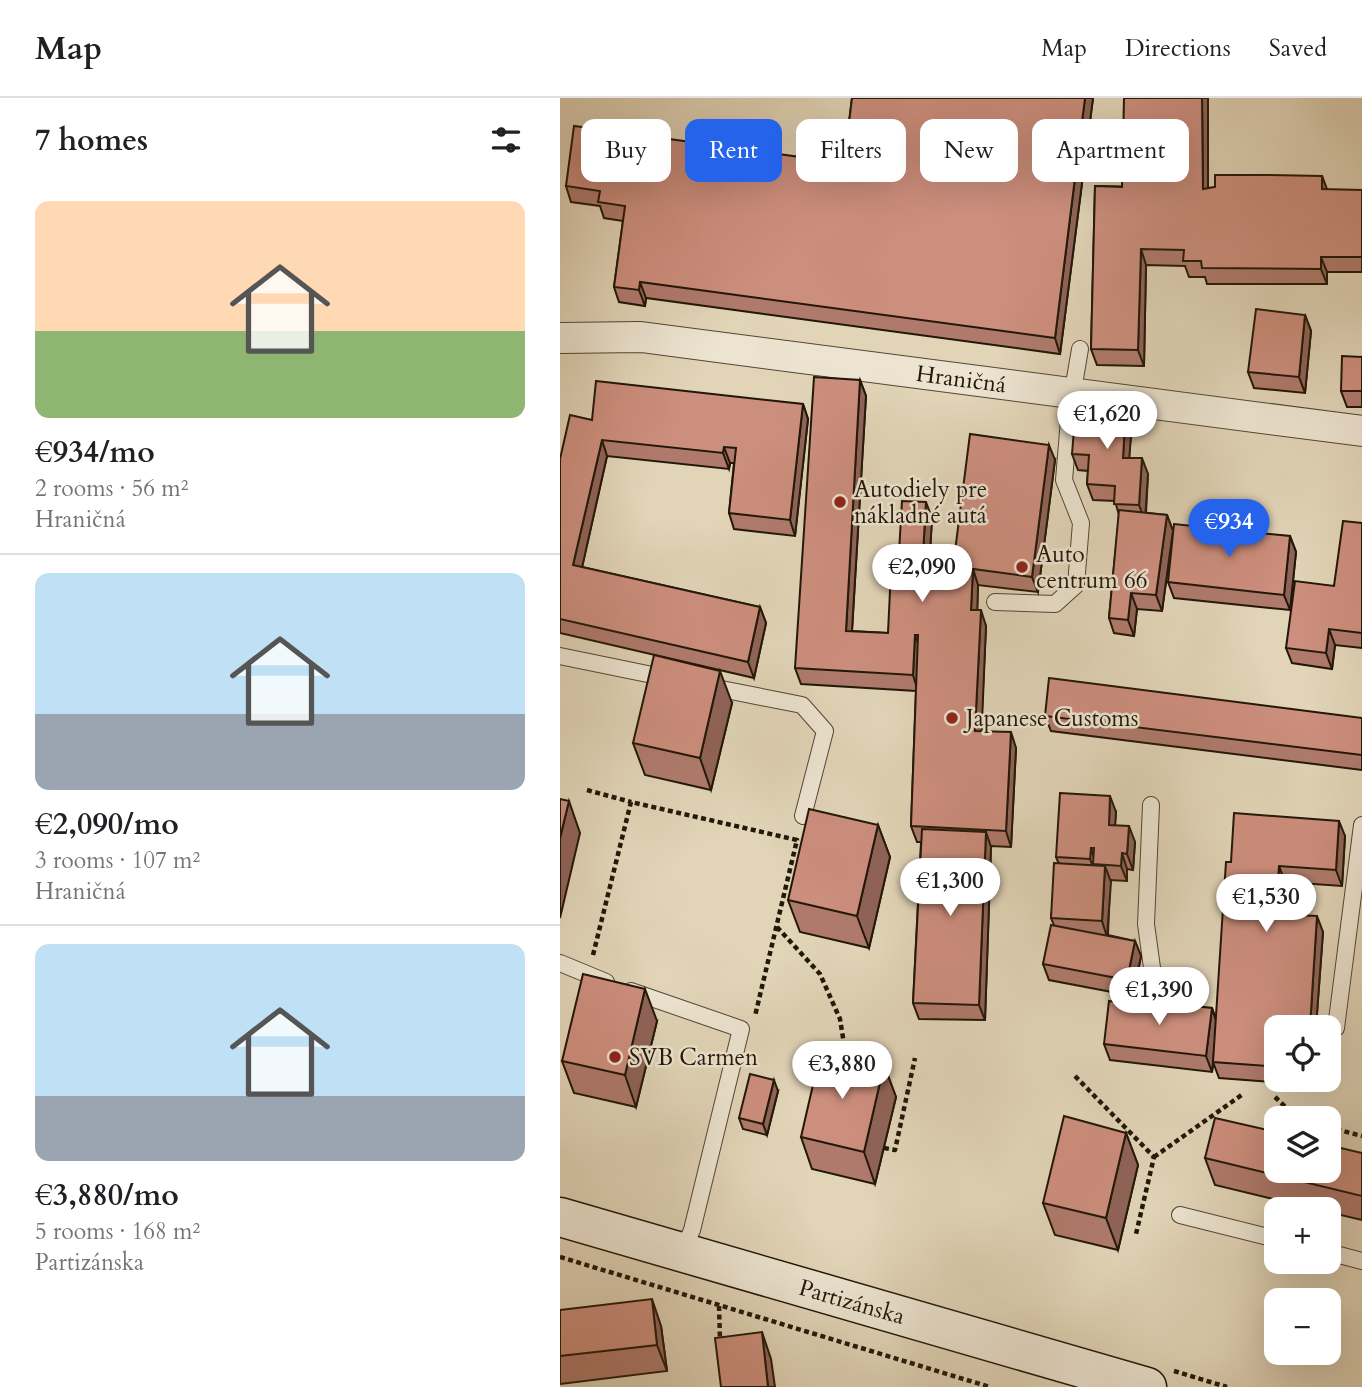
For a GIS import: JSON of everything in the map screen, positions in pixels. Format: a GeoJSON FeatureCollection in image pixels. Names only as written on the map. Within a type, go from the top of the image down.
{"type":"FeatureCollection","features":[{"type":"Feature","properties":{"kind":"street","name":"Hraničná"},"geometry":{"type":"LineString","coordinates":[[560,338],[641,337],[1362,431]]}},
{"type":"Feature","properties":{"kind":"street","name":"Partizánska"},"geometry":{"type":"LineString","coordinates":[[560,1217],[1147,1387]]}},
{"type":"Feature","properties":{"kind":"lane"},"geometry":{"type":"LineString","coordinates":[[995,602],[1055,604],[1076,585],[1081,523],[1064,480],[1072,393],[1080,349]]}},
{"type":"Feature","properties":{"kind":"lane"},"geometry":{"type":"LineString","coordinates":[[560,656],[802,705],[825,731],[803,816]]}},
{"type":"Feature","properties":{"kind":"lane"},"geometry":{"type":"LineString","coordinates":[[1151,805],[1146,924],[1153,975],[1176,981]]}},
{"type":"Feature","properties":{"kind":"lane"},"geometry":{"type":"LineString","coordinates":[[1338,1015],[1362,825]]}},
{"type":"Feature","properties":{"kind":"lane"},"geometry":{"type":"LineString","coordinates":[[560,963],[587,976],[741,1029],[692,1230],[682,1252]]}},
{"type":"Feature","properties":{"kind":"lane"},"geometry":{"type":"LineString","coordinates":[[1181,1215],[1264,1236]]}},
{"type":"Feature","properties":{"kind":"lane"},"geometry":{"type":"LineString","coordinates":[[1341,1255],[1362,1261]]}},
{"type":"Feature","properties":{"kind":"path"},"geometry":{"type":"LineString","coordinates":[[587,790],[797,839],[755,1018]]}},
{"type":"Feature","properties":{"kind":"path"},"geometry":{"type":"LineString","coordinates":[[587,976],[631,802]]}},
{"type":"Feature","properties":{"kind":"path"},"geometry":{"type":"LineString","coordinates":[[776,926],[820,974],[840,1019],[845,1050]]}},
{"type":"Feature","properties":{"kind":"path"},"geometry":{"type":"LineString","coordinates":[[884,1147],[895,1150],[915,1058]]}},
{"type":"Feature","properties":{"kind":"path"},"geometry":{"type":"LineString","coordinates":[[1075,1076],[1154,1157]]}},
{"type":"Feature","properties":{"kind":"path"},"geometry":{"type":"LineString","coordinates":[[1136,1234],[1154,1157],[1243,1094]]}},
{"type":"Feature","properties":{"kind":"path"},"geometry":{"type":"LineString","coordinates":[[1275,1097],[1284,1106]]}},
{"type":"Feature","properties":{"kind":"path"},"geometry":{"type":"LineString","coordinates":[[1341,1130],[1362,1136]]}},
{"type":"Feature","properties":{"kind":"path"},"geometry":{"type":"LineString","coordinates":[[560,1257],[990,1387]]}},
{"type":"Feature","properties":{"kind":"path"},"geometry":{"type":"LineString","coordinates":[[719,1306],[720,1343]]}},
{"type":"Feature","properties":{"kind":"building"},"geometry":{"type":"Polygon","coordinates":[[[852,98],[1085,98],[1082,119],[1032,119],[1032,182],[1074,182],[1055,338],[640,282],[639,290],[614,287],[625,206],[598,202],[600,191],[566,186],[574,126],[581,127],[581,182],[671,182],[671,139],[685,141],[685,182],[782,182],[782,155],[796,156],[796,182],[906,182],[906,119],[849,119],[852,98]]]}},
{"type":"Feature","properties":{"kind":"building"},"geometry":{"type":"Polygon","coordinates":[[[1124,98],[1202,98],[1203,189],[1215,187],[1215,175],[1270,175],[1322,176],[1322,189],[1362,190],[1362,257],[1321,257],[1321,269],[1202,268],[1201,261],[1183,261],[1184,250],[1141,249],[1138,350],[1091,349],[1095,186],[1122,187],[1122,182],[1189,182],[1189,119],[1124,119],[1124,98]]]}},
{"type":"Feature","properties":{"kind":"building"},"geometry":{"type":"Polygon","coordinates":[[[1256,309],[1305,315],[1299,377],[1248,372],[1256,309]]]}},
{"type":"Feature","properties":{"kind":"building"},"geometry":{"type":"Polygon","coordinates":[[[1342,356],[1362,357],[1362,391],[1341,391],[1342,356]]]}},
{"type":"Feature","properties":{"kind":"building"},"geometry":{"type":"Polygon","coordinates":[[[814,377],[860,380],[846,631],[888,633],[891,570],[898,570],[902,501],[926,502],[922,572],[953,567],[970,434],[1049,445],[1032,577],[973,569],[971,610],[981,610],[975,731],[1011,732],[1006,831],[911,826],[918,635],[915,635],[913,675],[795,668],[814,377]]]}},
{"type":"Feature","properties":{"kind":"building"},"geometry":{"type":"Polygon","coordinates":[[[596,381],[803,404],[790,520],[729,513],[736,448],[724,447],[723,453],[602,440],[573,565],[760,607],[748,662],[560,619],[560,459],[570,415],[592,420],[596,381]]]}},
{"type":"Feature","properties":{"kind":"building"},"geometry":{"type":"Polygon","coordinates":[[[1076,404],[1126,408],[1123,458],[1142,458],[1139,505],[1114,504],[1115,486],[1087,484],[1089,455],[1072,454],[1076,404]]]}},
{"type":"Feature","properties":{"kind":"building"},"geometry":{"type":"Polygon","coordinates":[[[1119,510],[1167,515],[1156,595],[1131,593],[1128,620],[1109,618],[1119,510]]]}},
{"type":"Feature","properties":{"kind":"building"},"geometry":{"type":"Polygon","coordinates":[[[1343,521],[1362,523],[1362,633],[1329,629],[1326,653],[1286,648],[1295,581],[1334,586],[1343,521]]]}},
{"type":"Feature","properties":{"kind":"building"},"geometry":{"type":"Polygon","coordinates":[[[1174,524],[1290,536],[1284,595],[1168,582],[1174,524]]]}},
{"type":"Feature","properties":{"kind":"building"},"geometry":{"type":"Polygon","coordinates":[[[654,655],[720,671],[700,758],[633,743],[654,655]]]}},
{"type":"Feature","properties":{"kind":"building"},"geometry":{"type":"Polygon","coordinates":[[[1049,678],[1362,718],[1362,755],[1045,716],[1049,678]]]}},
{"type":"Feature","properties":{"kind":"building"},"geometry":{"type":"Polygon","coordinates":[[[1060,793],[1110,796],[1109,825],[1129,826],[1127,854],[1122,853],[1121,866],[1093,864],[1094,848],[1091,848],[1090,859],[1056,857],[1060,793]]]}},
{"type":"Feature","properties":{"kind":"building"},"geometry":{"type":"Polygon","coordinates":[[[560,799],[569,801],[560,838],[560,799]]]}},
{"type":"Feature","properties":{"kind":"building"},"geometry":{"type":"Polygon","coordinates":[[[809,809],[878,825],[857,916],[788,900],[809,809]]]}},
{"type":"Feature","properties":{"kind":"building"},"geometry":{"type":"Polygon","coordinates":[[[1234,813],[1339,821],[1336,870],[1279,866],[1276,914],[1317,916],[1311,1015],[1264,1015],[1264,1066],[1213,1062],[1226,862],[1231,862],[1234,813]]]}},
{"type":"Feature","properties":{"kind":"building"},"geometry":{"type":"Polygon","coordinates":[[[922,829],[986,832],[979,1005],[913,1003],[922,829]]]}},
{"type":"Feature","properties":{"kind":"building"},"geometry":{"type":"Polygon","coordinates":[[[1054,863],[1105,866],[1102,921],[1051,918],[1054,863]]]}},
{"type":"Feature","properties":{"kind":"building"},"geometry":{"type":"Polygon","coordinates":[[[1051,925],[1135,941],[1127,980],[1043,964],[1051,925]]]}},
{"type":"Feature","properties":{"kind":"building"},"geometry":{"type":"Polygon","coordinates":[[[583,974],[645,989],[625,1075],[562,1061],[583,974]]]}},
{"type":"Feature","properties":{"kind":"building"},"geometry":{"type":"Polygon","coordinates":[[[1109,1001],[1146,1006],[1147,1001],[1212,1008],[1206,1056],[1104,1044],[1109,1001]]]}},
{"type":"Feature","properties":{"kind":"building"},"geometry":{"type":"Polygon","coordinates":[[[821,1050],[884,1065],[864,1152],[801,1137],[821,1050]]]}},
{"type":"Feature","properties":{"kind":"building"},"geometry":{"type":"Polygon","coordinates":[[[750,1074],[774,1080],[763,1124],[739,1118],[750,1074]]]}},
{"type":"Feature","properties":{"kind":"building"},"geometry":{"type":"Polygon","coordinates":[[[1064,1116],[1126,1133],[1106,1218],[1043,1203],[1064,1116]]]}},
{"type":"Feature","properties":{"kind":"building"},"geometry":{"type":"Polygon","coordinates":[[[1215,1118],[1264,1129],[1264,1172],[1205,1158],[1215,1118]]]}},
{"type":"Feature","properties":{"kind":"building"},"geometry":{"type":"Polygon","coordinates":[[[1341,1148],[1362,1153],[1362,1196],[1308,1183],[1341,1183],[1341,1148]]]}},
{"type":"Feature","properties":{"kind":"building"},"geometry":{"type":"Polygon","coordinates":[[[652,1299],[657,1345],[560,1356],[560,1310],[652,1299]]]}},
{"type":"Feature","properties":{"kind":"building"},"geometry":{"type":"Polygon","coordinates":[[[762,1332],[768,1387],[721,1387],[715,1338],[762,1332]]]}},
{"type":"Feature","properties":{"kind":"place","name":"Autodiely pre nákladné autá"},"geometry":{"type":"Point","coordinates":[840,502]}},
{"type":"Feature","properties":{"kind":"place","name":"Auto centrum 66"},"geometry":{"type":"Point","coordinates":[1022,567]}},
{"type":"Feature","properties":{"kind":"place","name":"Japanese Customs"},"geometry":{"type":"Point","coordinates":[952,718]}},
{"type":"Feature","properties":{"kind":"place","name":"SVB Carmen"},"geometry":{"type":"Point","coordinates":[615,1057]}}]}
